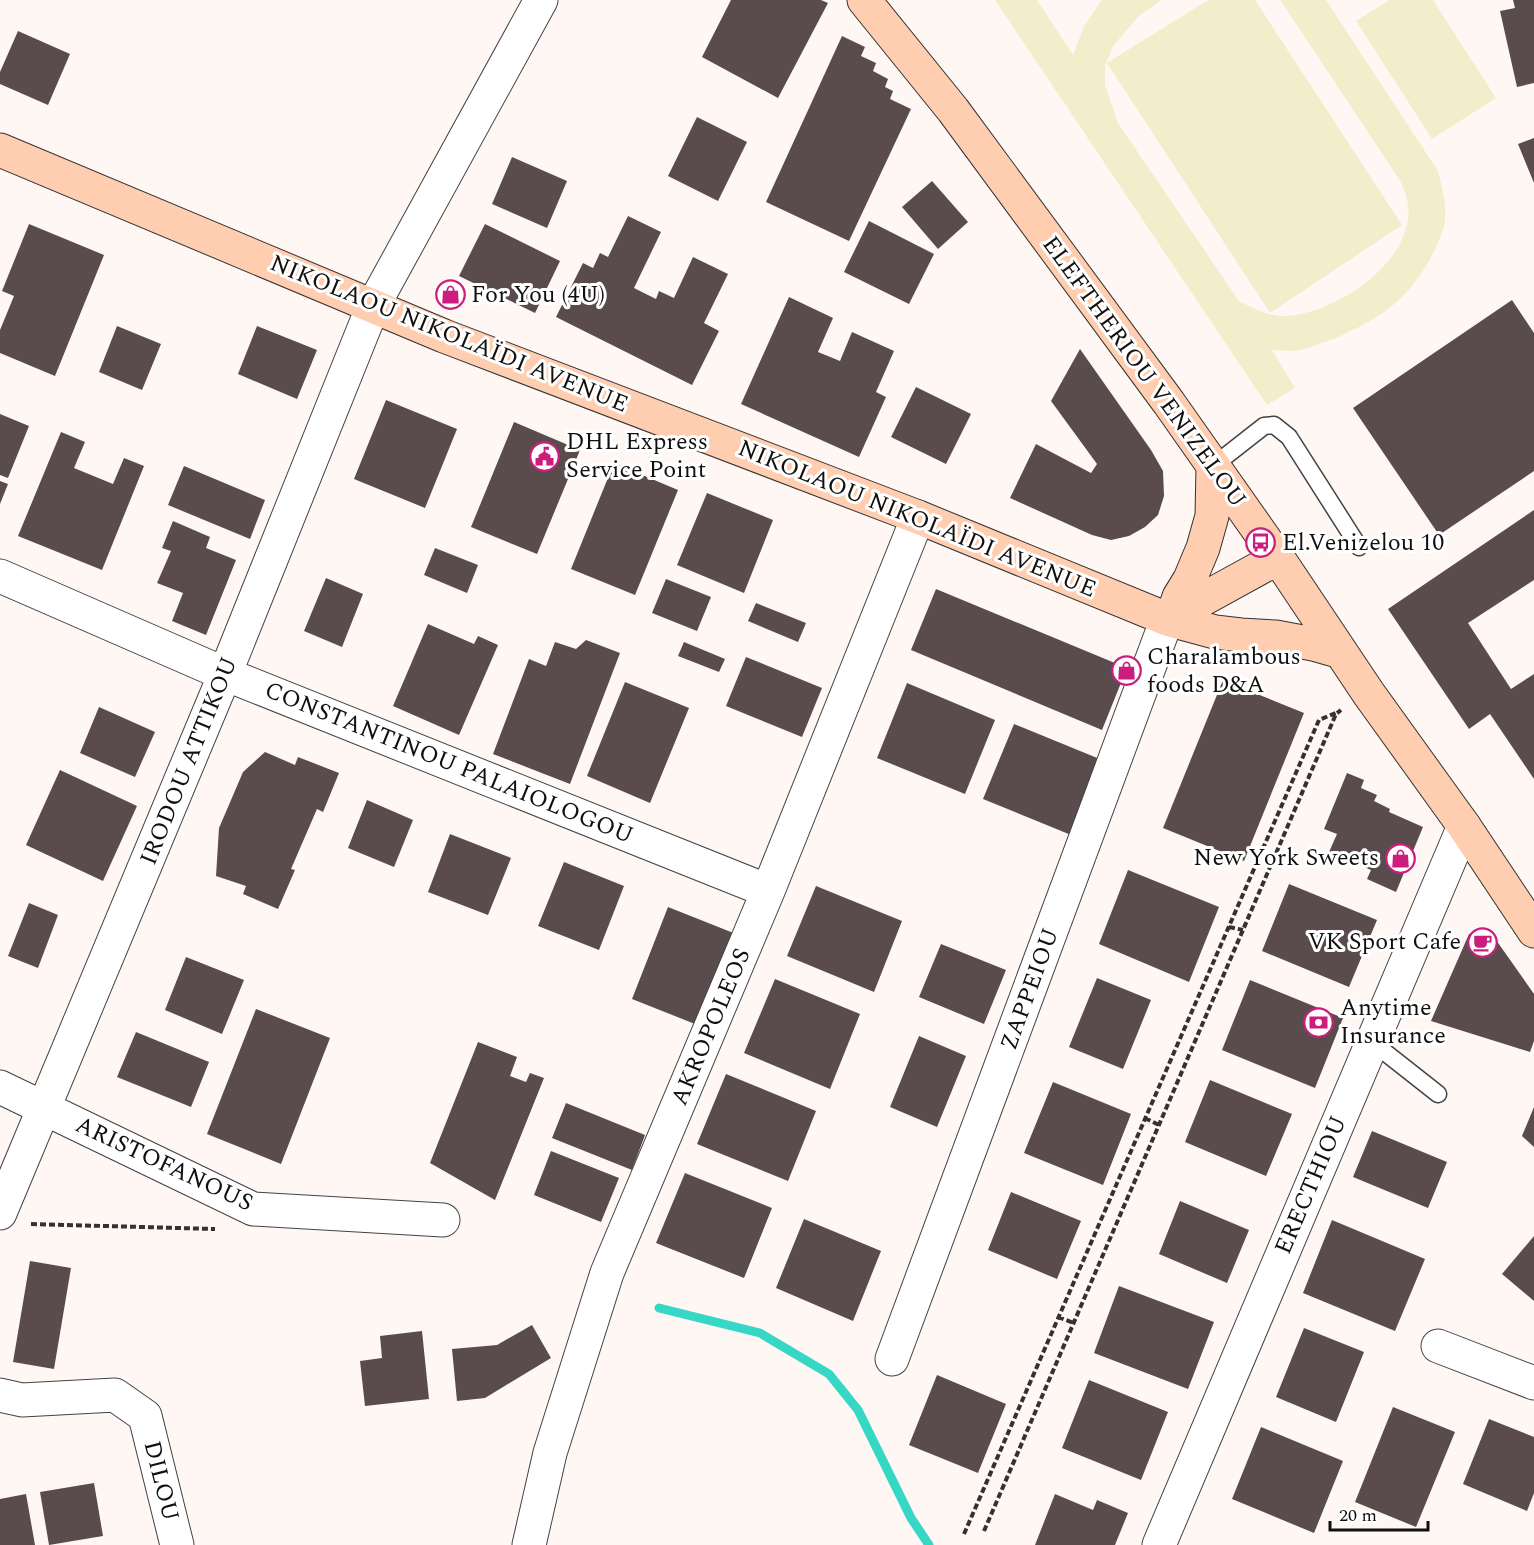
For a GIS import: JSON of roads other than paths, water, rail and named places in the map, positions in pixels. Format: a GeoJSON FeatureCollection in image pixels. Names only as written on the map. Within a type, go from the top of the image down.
{"type":"FeatureCollection","features":[{"type":"Feature","properties":{"kind":"street","name":"IRODOU ATTIKOU"},"geometry":{"type":"LineString","coordinates":[[12,1218],[45,1107],[225,674],[373,306],[541,0]]}},
{"type":"Feature","properties":{"kind":"street","name":"ELEFTHERIOU VENIZELOU"},"geometry":{"type":"LineString","coordinates":[[864,0],[953,110],[1169,403],[1278,558],[1369,694],[1464,826],[1534,931]]}},
{"type":"Feature","properties":{"kind":"street","name":"NIKOLAOU NIKOLAÏDI AVENUE"},"geometry":{"type":"LineString","coordinates":[[0,150],[444,336],[918,517],[1169,618],[1215,632],[1276,638],[1313,644],[1341,652]]}},
{"type":"Feature","properties":{"kind":"street"},"geometry":{"type":"LineString","coordinates":[[1169,618],[1197,566],[1203,548],[1212,516],[1213,466]]}},
{"type":"Feature","properties":{"kind":"street","name":"AKROPOLEOS"},"geometry":{"type":"LineString","coordinates":[[529,1545],[550,1453],[608,1273],[768,891],[918,517]]}},
{"type":"Feature","properties":{"kind":"street"},"geometry":{"type":"LineString","coordinates":[[1169,618],[1278,558]]}},
{"type":"Feature","properties":{"kind":"street","name":"CONSTANTINOU PALAIOLOGOU"},"geometry":{"type":"LineString","coordinates":[[0,576],[225,674],[768,891]]}},
{"type":"Feature","properties":{"kind":"street","name":"ZAPPEIOU"},"geometry":{"type":"LineString","coordinates":[[892,1359],[1169,618]]}},
{"type":"Feature","properties":{"kind":"street","name":"ERECTHIOU"},"geometry":{"type":"LineString","coordinates":[[1158,1545],[1464,826]]}},
{"type":"Feature","properties":{"kind":"street","name":"ARISTOFANOUS"},"geometry":{"type":"LineString","coordinates":[[0,1087],[254,1209],[443,1220]]}},
{"type":"Feature","properties":{"kind":"street"},"geometry":{"type":"LineString","coordinates":[[1438,1346],[1534,1383]]}},
{"type":"Feature","properties":{"kind":"street","name":"DILOU"},"geometry":{"type":"LineString","coordinates":[[0,1395],[22,1400],[115,1395],[145,1416],[177,1545]]}},
{"type":"Feature","properties":{"kind":"lane"},"geometry":{"type":"LineString","coordinates":[[1213,466],[1264,426],[1274,425],[1289,437],[1359,547]]}},
{"type":"Feature","properties":{"kind":"lane"},"geometry":{"type":"LineString","coordinates":[[1372,1042],[1438,1094]]}},
{"type":"Feature","properties":{"kind":"waterway"},"geometry":{"type":"LineString","coordinates":[[659,1308],[760,1333],[829,1374],[858,1410],[911,1518],[929,1545]]}},
{"type":"Feature","properties":{"kind":"place","name":"For You (4U)"},"geometry":{"type":"Point","coordinates":[450,295]}},
{"type":"Feature","properties":{"kind":"place","name":"DHL Express Service Point"},"geometry":{"type":"Point","coordinates":[545,456]}},
{"type":"Feature","properties":{"kind":"place","name":"El.Venizelou 10"},"geometry":{"type":"Point","coordinates":[1261,543]}},
{"type":"Feature","properties":{"kind":"place","name":"Charalambous foods D&A"},"geometry":{"type":"Point","coordinates":[1126,671]}},
{"type":"Feature","properties":{"kind":"place","name":"New York Sweets"},"geometry":{"type":"Point","coordinates":[1400,858]}},
{"type":"Feature","properties":{"kind":"place","name":"VK Sport Cafe"},"geometry":{"type":"Point","coordinates":[1482,942]}},
{"type":"Feature","properties":{"kind":"place","name":"Anytime Insurance"},"geometry":{"type":"Point","coordinates":[1319,1022]}}]}
